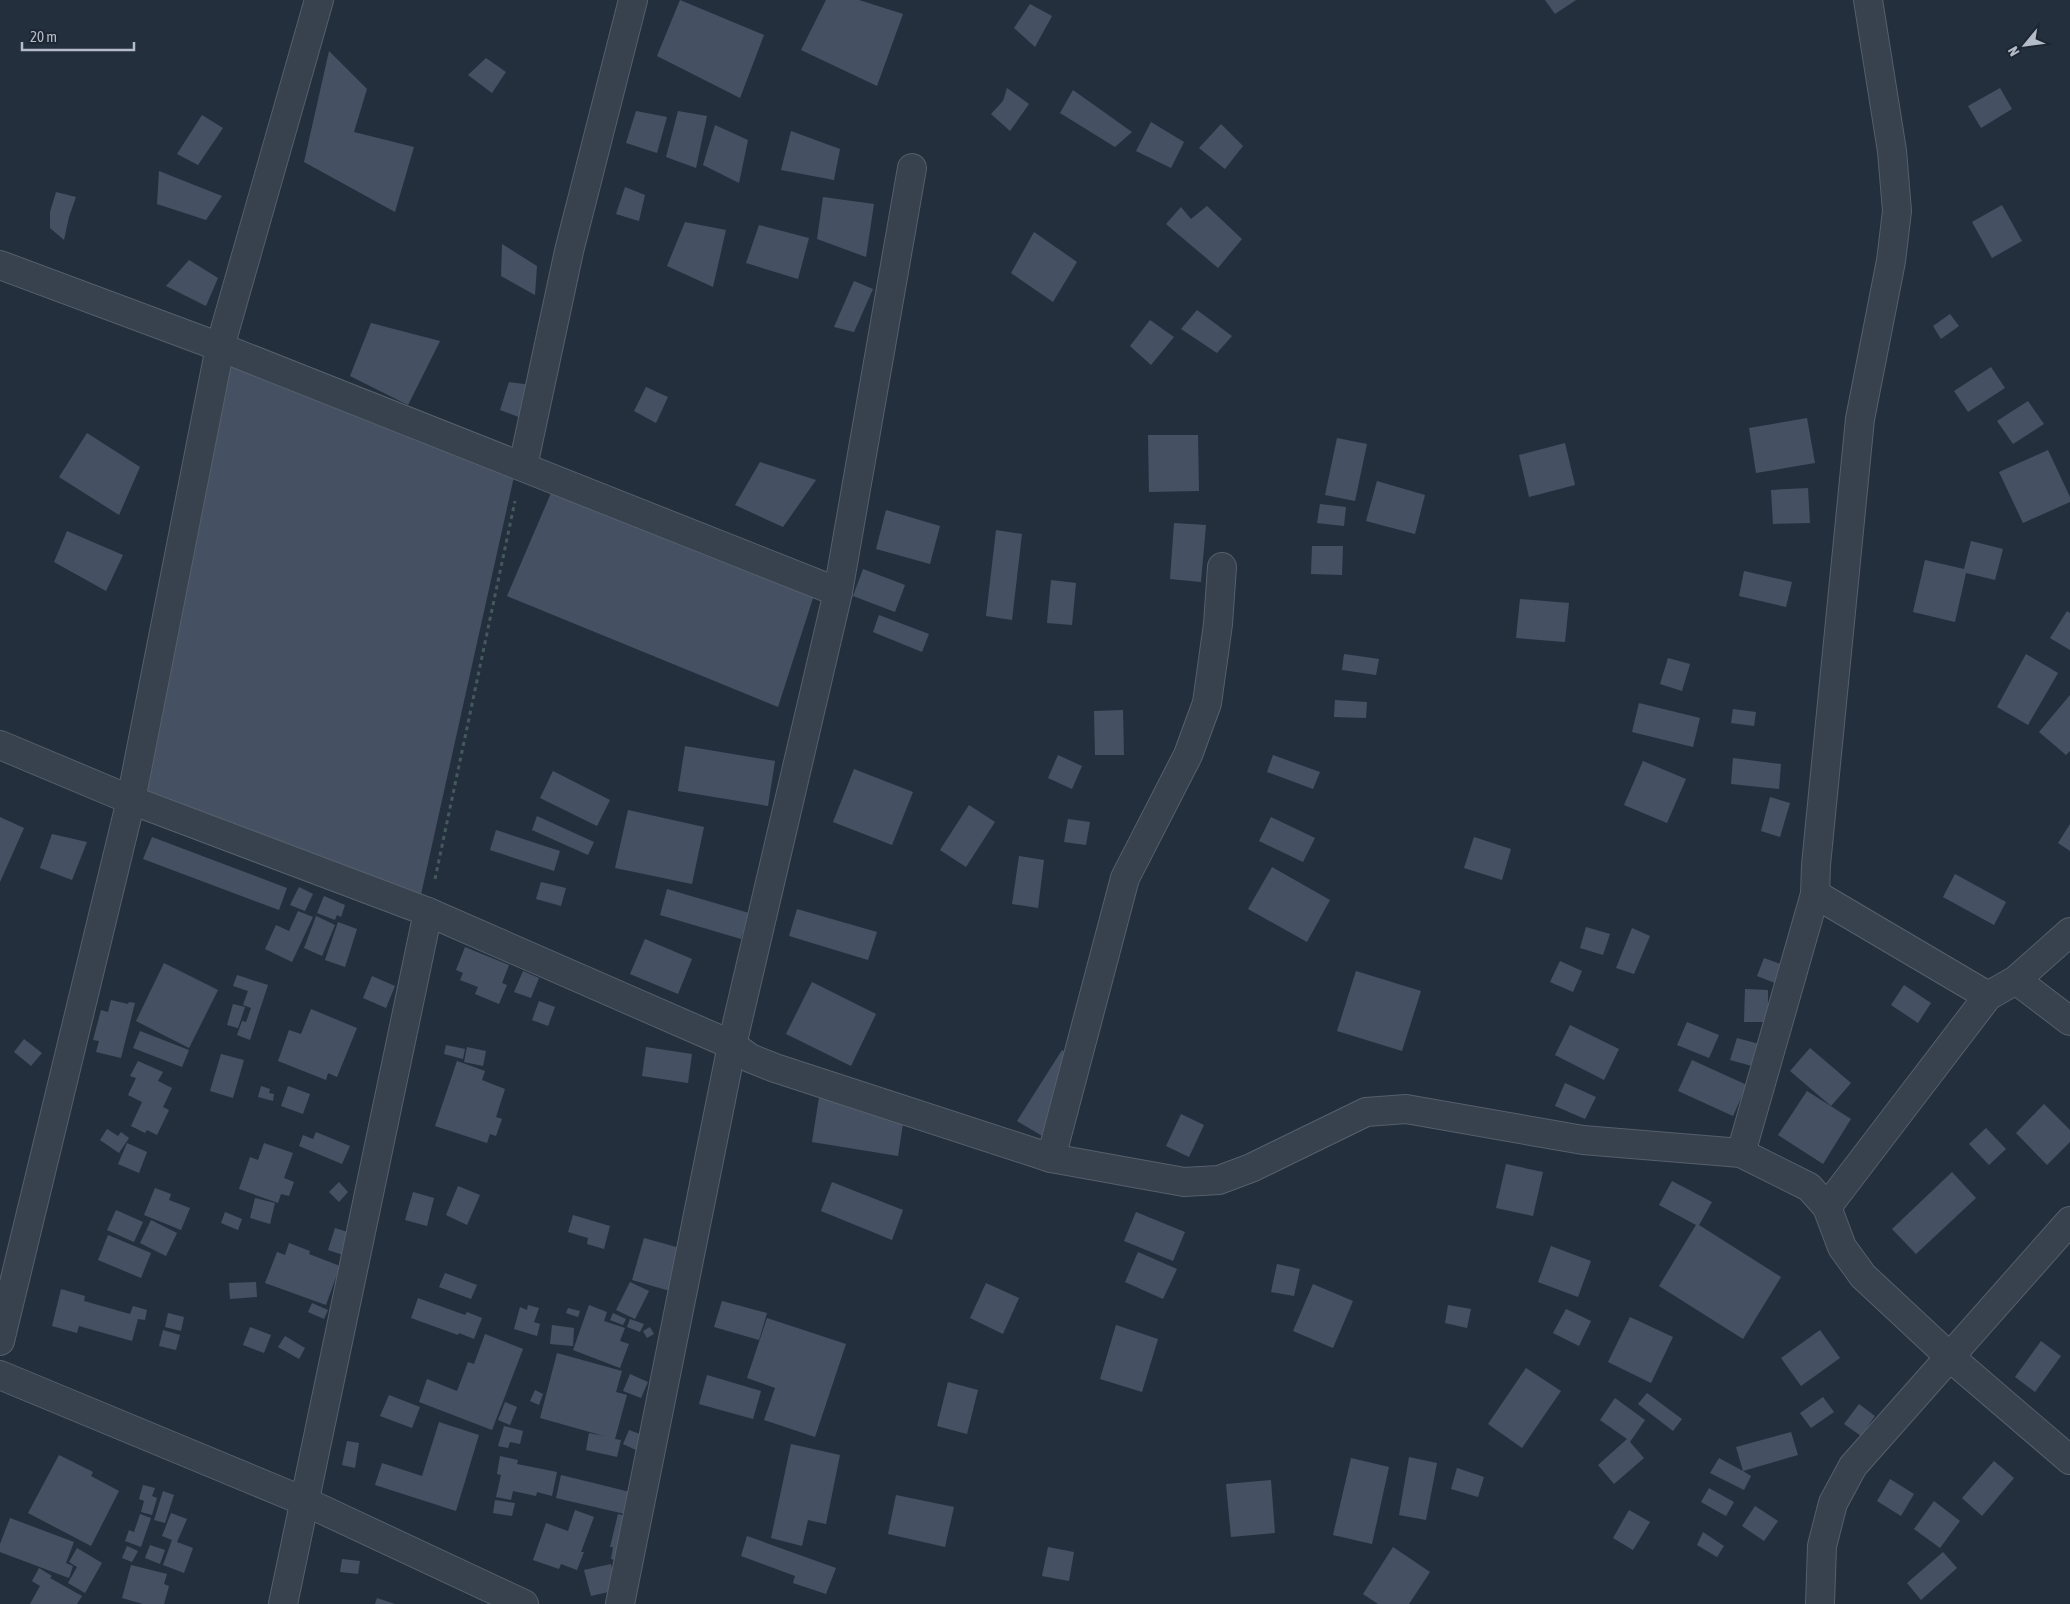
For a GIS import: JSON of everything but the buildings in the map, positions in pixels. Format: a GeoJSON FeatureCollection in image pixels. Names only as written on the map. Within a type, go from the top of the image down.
{"type":"FeatureCollection","features":[{"type":"Feature","properties":{"kind":"street"},"geometry":{"type":"LineString","coordinates":[[0,1341],[131,800],[220,347],[319,0]]}},
{"type":"Feature","properties":{"kind":"street"},"geometry":{"type":"LineString","coordinates":[[523,466],[569,251],[633,0]]}},
{"type":"Feature","properties":{"kind":"street"},"geometry":{"type":"LineString","coordinates":[[1742,1152],[1815,894],[1816,865],[1860,419],[1891,261],[1897,211],[1892,151],[1868,0]]}},
{"type":"Feature","properties":{"kind":"street"},"geometry":{"type":"LineString","coordinates":[[620,1604],[732,1045],[838,592],[912,168]]}},
{"type":"Feature","properties":{"kind":"street"},"geometry":{"type":"LineString","coordinates":[[0,266],[220,347],[838,592]]}},
{"type":"Feature","properties":{"kind":"street"},"geometry":{"type":"LineString","coordinates":[[1051,1158],[1124,878],[1188,754],[1207,703],[1218,624],[1222,567]]}},
{"type":"Feature","properties":{"kind":"street"},"geometry":{"type":"LineString","coordinates":[[0,745],[131,800],[428,912],[732,1045],[750,1058],[775,1068],[1051,1158],[1184,1182],[1220,1180],[1251,1168],[1366,1112],[1406,1109],[1583,1140],[1742,1152],[1809,1187],[1828,1207],[1842,1247],[1863,1276],[1950,1358],[2070,1460]]}},
{"type":"Feature","properties":{"kind":"street"},"geometry":{"type":"LineString","coordinates":[[1815,894],[1988,996]]}},
{"type":"Feature","properties":{"kind":"street"},"geometry":{"type":"LineString","coordinates":[[283,1604],[306,1502],[428,912]]}},
{"type":"Feature","properties":{"kind":"street"},"geometry":{"type":"LineString","coordinates":[[1828,1207],[1988,996],[2016,980],[2070,932]]}},
{"type":"Feature","properties":{"kind":"street"},"geometry":{"type":"LineString","coordinates":[[2016,980],[2070,1021]]}},
{"type":"Feature","properties":{"kind":"street"},"geometry":{"type":"LineString","coordinates":[[1820,1604],[1822,1546],[1833,1503],[1853,1466],[2070,1221]]}},
{"type":"Feature","properties":{"kind":"street"},"geometry":{"type":"LineString","coordinates":[[0,1375],[306,1502],[524,1604]]}},
{"type":"Feature","properties":{"kind":"path"},"geometry":{"type":"LineString","coordinates":[[428,912],[523,466]]}}]}
